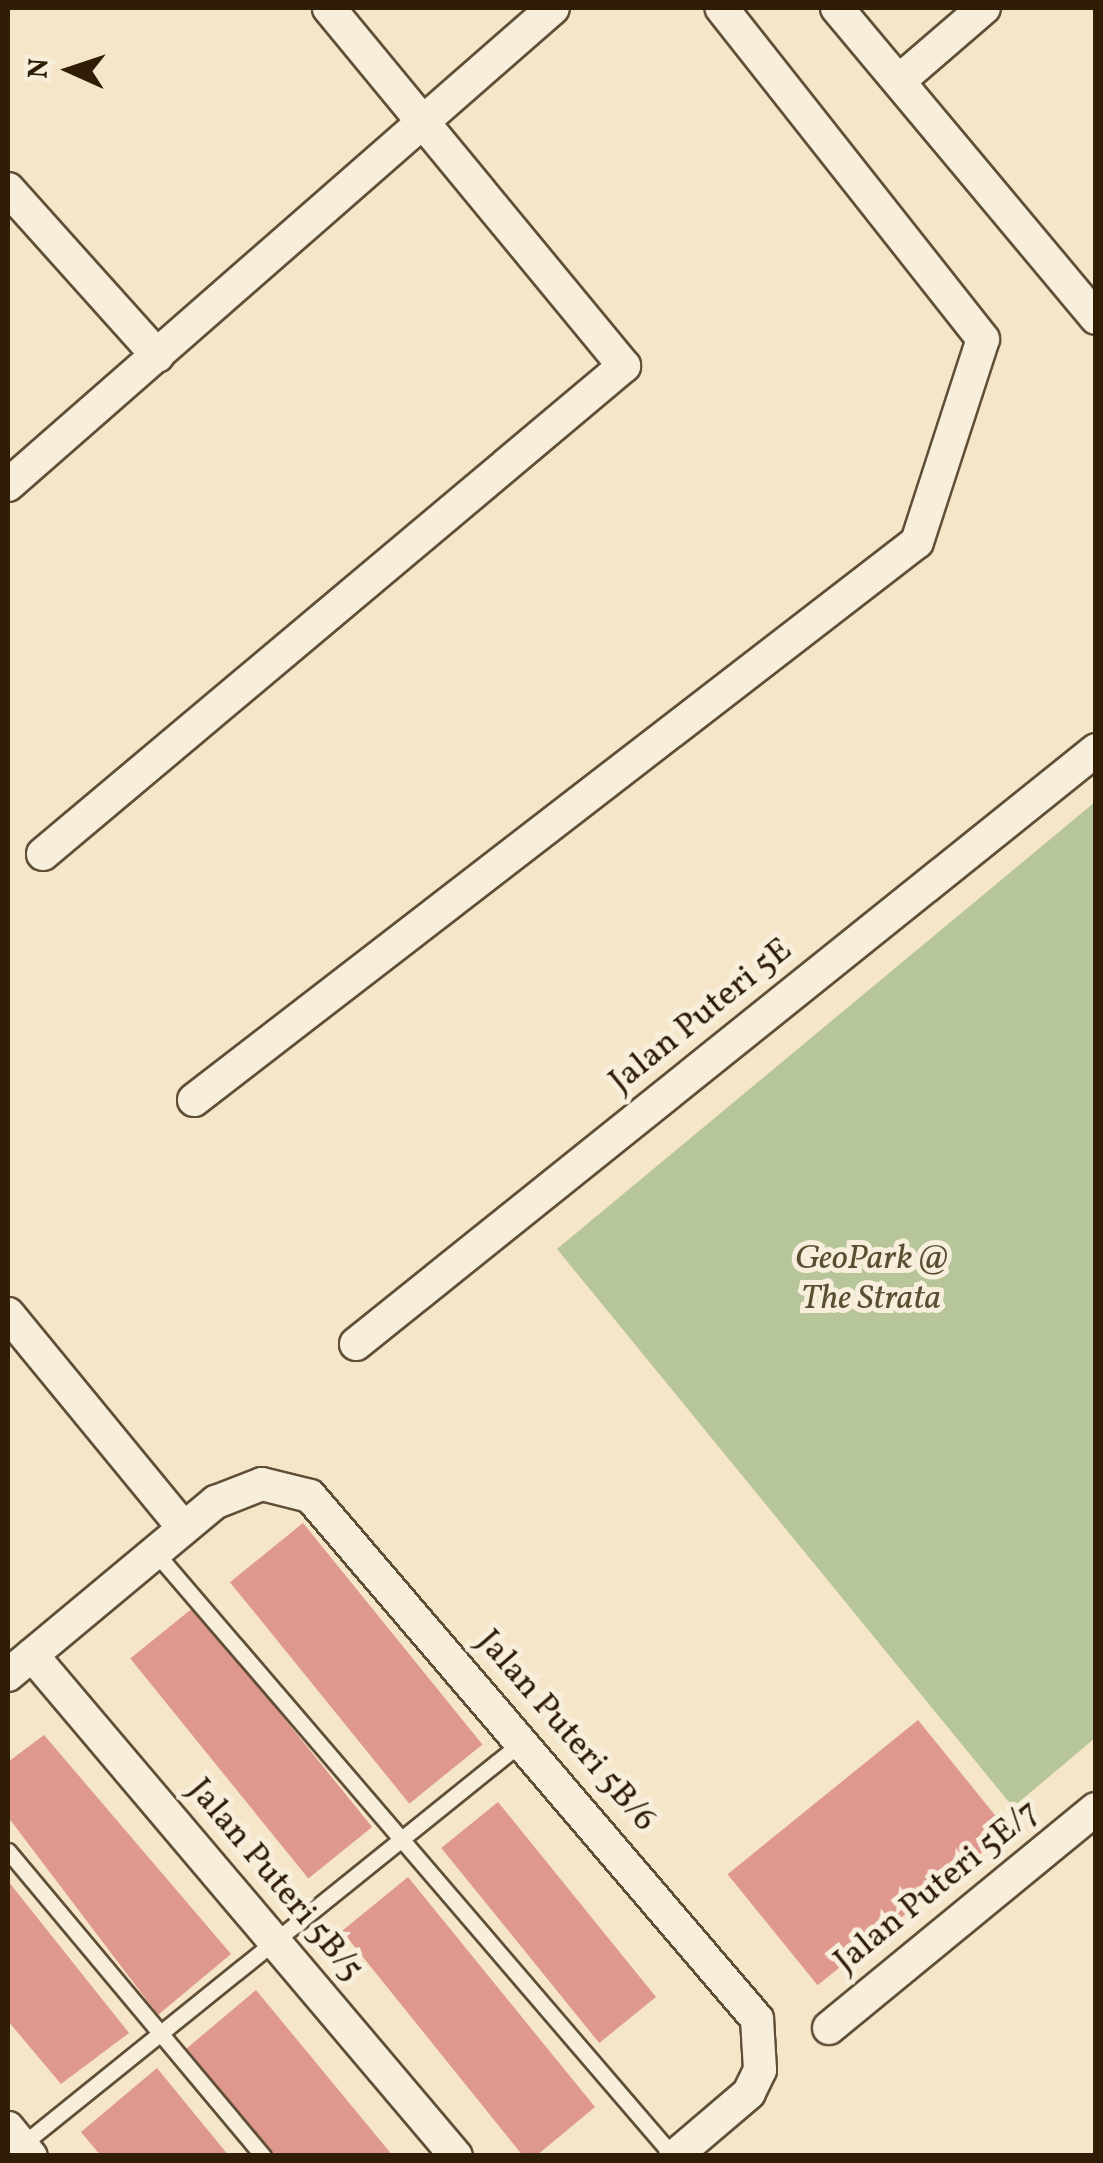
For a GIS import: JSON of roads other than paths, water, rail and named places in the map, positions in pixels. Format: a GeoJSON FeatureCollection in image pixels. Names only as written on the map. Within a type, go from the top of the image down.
{"type":"FeatureCollection","features":[{"type":"Feature","properties":{"kind":"street"},"geometry":{"type":"LineString","coordinates":[[43,854],[624,366],[329,8]]}},
{"type":"Feature","properties":{"kind":"street"},"geometry":{"type":"LineString","coordinates":[[8,486],[158,356],[421,116],[553,8]]}},
{"type":"Feature","properties":{"kind":"street"},"geometry":{"type":"LineString","coordinates":[[194,1100],[917,542],[983,339],[722,8]]}},
{"type":"Feature","properties":{"kind":"street"},"geometry":{"type":"LineString","coordinates":[[837,8],[1096,318]]}},
{"type":"Feature","properties":{"kind":"street"},"geometry":{"type":"LineString","coordinates":[[898,82],[984,8]]}},
{"type":"Feature","properties":{"kind":"street"},"geometry":{"type":"LineString","coordinates":[[8,188],[158,356]]}},
{"type":"Feature","properties":{"kind":"street","name":"Jalan Puteri 5E"},"geometry":{"type":"LineString","coordinates":[[356,1344],[1096,750]]}},
{"type":"Feature","properties":{"kind":"street"},"geometry":{"type":"LineString","coordinates":[[8,1314],[184,1528],[20,1665]]}},
{"type":"Feature","properties":{"kind":"street","name":"Jalan Puteri 5B/6"},"geometry":{"type":"LineString","coordinates":[[184,1528],[238,1489],[262,1484],[310,1496],[328,1512],[744,1997],[757,2019],[760,2070],[732,2112],[674,2156]]}},
{"type":"Feature","properties":{"kind":"street","name":"Jalan Puteri 5B/5"},"geometry":{"type":"LineString","coordinates":[[20,1665],[275,1942],[456,2156]]}},
{"type":"Feature","properties":{"kind":"street","name":"Jalan Puteri 5E/7"},"geometry":{"type":"LineString","coordinates":[[829,2028],[1096,1809]]}},
{"type":"Feature","properties":{"kind":"lane"},"geometry":{"type":"LineString","coordinates":[[155,1552],[674,2156]]}},
{"type":"Feature","properties":{"kind":"lane"},"geometry":{"type":"LineString","coordinates":[[17,2146],[522,1742]]}},
{"type":"Feature","properties":{"kind":"lane"},"geometry":{"type":"LineString","coordinates":[[8,1851],[263,2156]]}},
{"type":"Feature","properties":{"kind":"park label","name":"GeoPark @ The Strata"},"geometry":{"type":"Point","coordinates":[871,1279]}}]}
